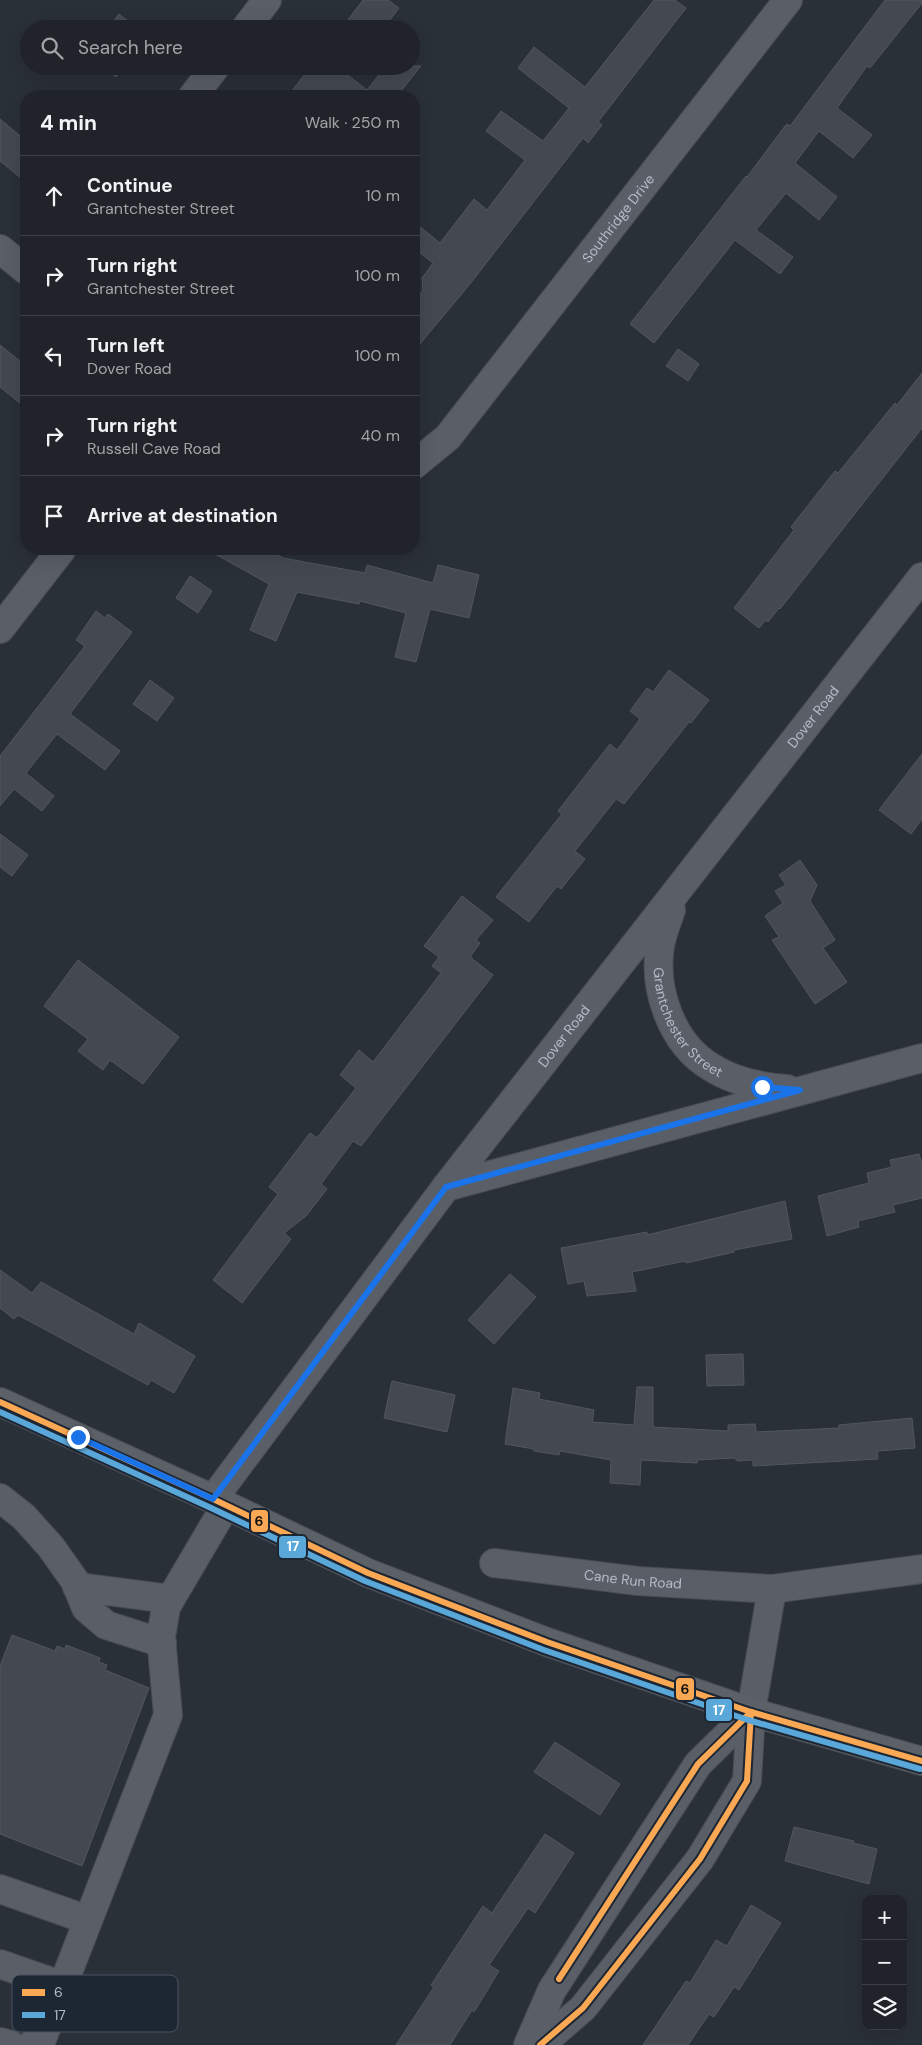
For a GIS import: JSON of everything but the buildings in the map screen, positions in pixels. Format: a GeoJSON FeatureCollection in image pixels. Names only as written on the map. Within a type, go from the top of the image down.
{"type":"FeatureCollection","features":[{"type":"Feature","properties":{"kind":"main road"},"geometry":{"type":"LineString","coordinates":[[0,1402],[377,1576],[547,1642],[751,1712],[922,1761]]}},
{"type":"Feature","properties":{"kind":"street"},"geometry":{"type":"LineString","coordinates":[[252,20],[267,0]]}},
{"type":"Feature","properties":{"kind":"street","name":"Southridge Drive"},"geometry":{"type":"LineString","coordinates":[[420,460],[448,437],[788,0]]}},
{"type":"Feature","properties":{"kind":"street"},"geometry":{"type":"LineString","coordinates":[[198,90],[209,75]]}},
{"type":"Feature","properties":{"kind":"street"},"geometry":{"type":"LineString","coordinates":[[0,249],[20,265]]}},
{"type":"Feature","properties":{"kind":"street"},"geometry":{"type":"LineString","coordinates":[[0,629],[57,555]]}},
{"type":"Feature","properties":{"kind":"street","name":"Dover Road"},"geometry":{"type":"LineString","coordinates":[[67,1975],[168,1715],[162,1643],[166,1607],[220,1502],[446,1187],[922,577]]}},
{"type":"Feature","properties":{"kind":"street","name":"Grantchester Street"},"geometry":{"type":"LineString","coordinates":[[679,890],[660,946],[658,968],[662,994],[670,1021],[687,1047],[710,1067],[747,1083],[762,1087],[800,1090]]}},
{"type":"Feature","properties":{"kind":"street","name":"Grantchester Street"},"geometry":{"type":"LineString","coordinates":[[446,1187],[922,1058]]}},
{"type":"Feature","properties":{"kind":"street"},"geometry":{"type":"LineString","coordinates":[[0,1498],[24,1517],[52,1547],[78,1587],[86,1608],[106,1625],[162,1643]]}},
{"type":"Feature","properties":{"kind":"street","name":"Cane Run Road"},"geometry":{"type":"LineString","coordinates":[[494,1563],[638,1581],[772,1589],[922,1569]]}},
{"type":"Feature","properties":{"kind":"street"},"geometry":{"type":"LineString","coordinates":[[78,1587],[170,1599]]}},
{"type":"Feature","properties":{"kind":"street"},"geometry":{"type":"LineString","coordinates":[[540,2045],[583,2008],[700,1859],[747,1781],[751,1712],[772,1589]]}},
{"type":"Feature","properties":{"kind":"street"},"geometry":{"type":"LineString","coordinates":[[528,2045],[552,1990],[698,1764],[751,1712]]}},
{"type":"Feature","properties":{"kind":"street"},"geometry":{"type":"LineString","coordinates":[[0,1889],[88,1920]]}},
{"type":"Feature","properties":{"kind":"street"},"geometry":{"type":"LineString","coordinates":[[0,1964],[32,1975]]}},
{"type":"Feature","properties":{"kind":"street","name":"Dover Road"},"geometry":{"type":"LineString","coordinates":[[31,2045],[42,2039],[45,2032]]}},
{"type":"Feature","properties":{"kind":"street"},"geometry":{"type":"LineString","coordinates":[[0,2042],[11,2045]]}},
{"type":"Feature","properties":{"kind":"transit line","name":"6"},"geometry":{"type":"LineString","coordinates":[[0,1402],[213,1499],[368,1573],[547,1642],[751,1712],[922,1761]]}},
{"type":"Feature","properties":{"kind":"transit line","name":"17"},"geometry":{"type":"LineString","coordinates":[[0,1412],[209,1507],[365,1581],[544,1650],[748,1720],[920,1769]]}},
{"type":"Feature","properties":{"kind":"transit line","name":"6"},"geometry":{"type":"LineString","coordinates":[[559,1979],[698,1764],[751,1712]]}},
{"type":"Feature","properties":{"kind":"transit line","name":"6"},"geometry":{"type":"LineString","coordinates":[[540,2045],[583,2008],[700,1859],[747,1781],[751,1712]]}},
{"type":"Feature","properties":{"kind":"route"},"geometry":{"type":"LineString","coordinates":[[78,1437],[213,1499],[446,1187],[800,1090],[762,1087]]}}]}
